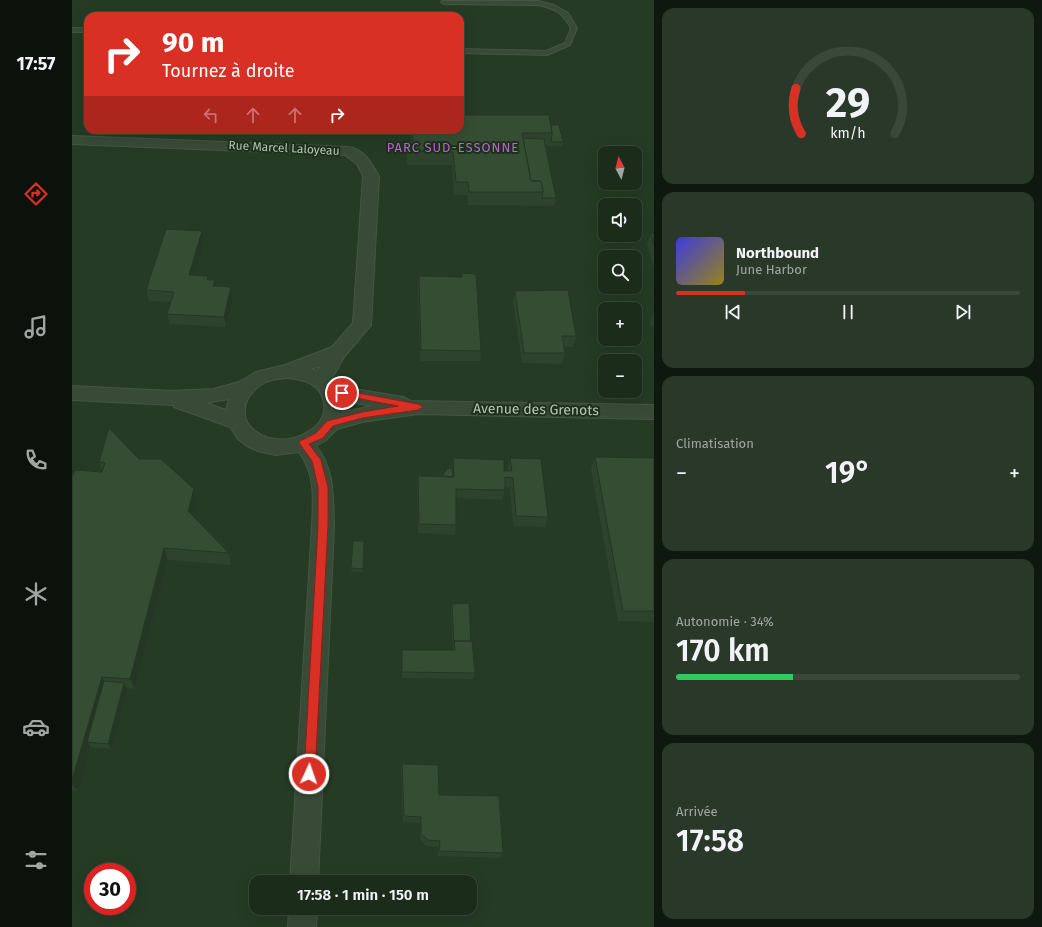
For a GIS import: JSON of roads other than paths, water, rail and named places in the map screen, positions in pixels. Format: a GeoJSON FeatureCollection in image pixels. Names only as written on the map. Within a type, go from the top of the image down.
{"type":"FeatureCollection","features":[{"type":"Feature","properties":{"kind":"street","name":"Rue Marcel Laloyeau"},"geometry":{"type":"LineString","coordinates":[[72,140],[349,151],[364,161],[371,176],[362,325],[338,352],[326,386]]}},
{"type":"Feature","properties":{"kind":"street"},"geometry":{"type":"LineString","coordinates":[[287,371],[308,374],[326,386],[335,410],[330,423],[319,435],[303,443],[290,447],[274,447],[258,442],[245,434],[237,422],[235,413],[237,400],[245,388],[255,380],[270,373],[287,371],[338,352]]}},
{"type":"Feature","properties":{"kind":"street","name":"Avenue des Grenots"},"geometry":{"type":"LineString","coordinates":[[326,386],[418,407]]}},
{"type":"Feature","properties":{"kind":"street"},"geometry":{"type":"LineString","coordinates":[[72,392],[172,398],[214,396],[245,388]]}},
{"type":"Feature","properties":{"kind":"street"},"geometry":{"type":"LineString","coordinates":[[172,398],[237,422]]}},
{"type":"Feature","properties":{"kind":"street","name":"Avenue des Grenots"},"geometry":{"type":"LineString","coordinates":[[330,423],[362,415],[418,407],[654,412]]}},
{"type":"Feature","properties":{"kind":"street"},"geometry":{"type":"LineString","coordinates":[[303,443],[316,460],[323,487],[323,526],[304,875]]}},
{"type":"Feature","properties":{"kind":"street"},"geometry":{"type":"LineString","coordinates":[[302,927],[303,915]]}},
{"type":"Feature","properties":{"kind":"lane"},"geometry":{"type":"LineString","coordinates":[[444,2],[552,6],[566,14],[574,28],[568,44],[547,53],[464,51]]}},
{"type":"Feature","properties":{"kind":"lane"},"geometry":{"type":"LineString","coordinates":[[72,30],[84,30]]}},
{"type":"Feature","properties":{"kind":"district","name":"PARC SUD-ESSONNE"},"geometry":{"type":"Point","coordinates":[453,147]}}]}
